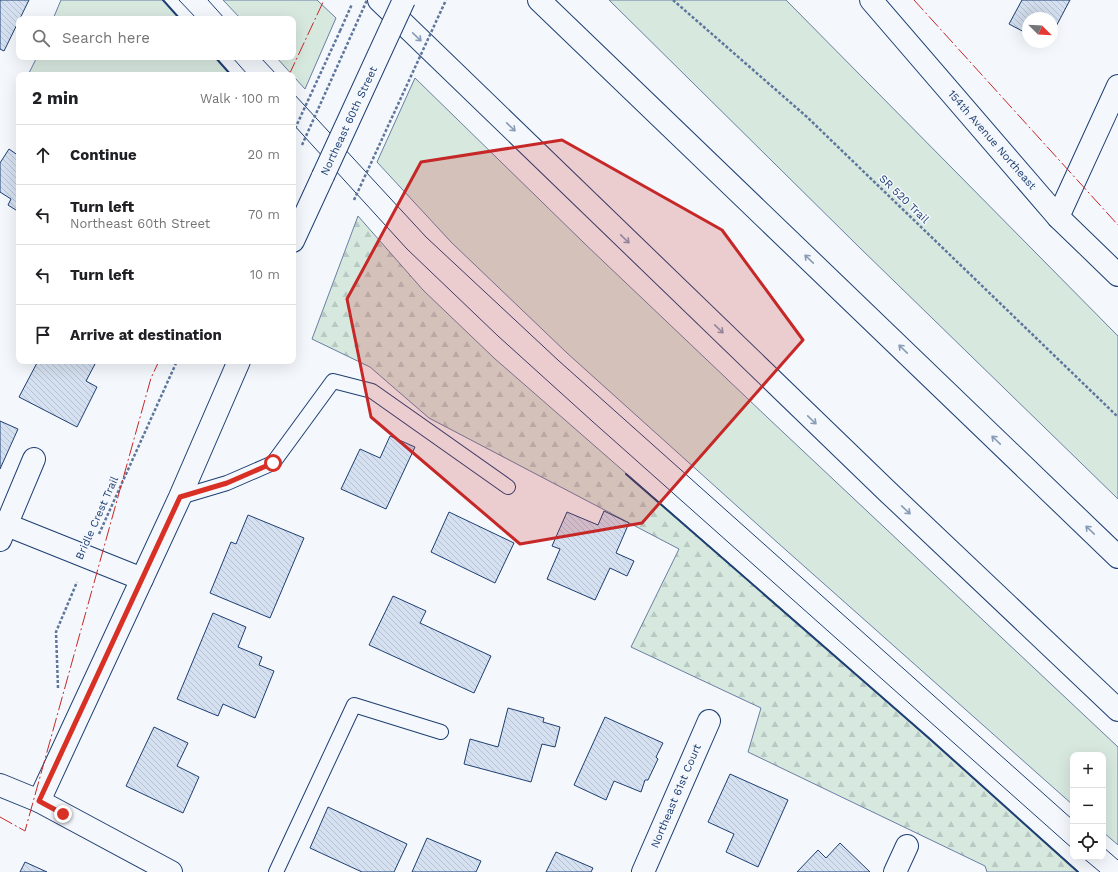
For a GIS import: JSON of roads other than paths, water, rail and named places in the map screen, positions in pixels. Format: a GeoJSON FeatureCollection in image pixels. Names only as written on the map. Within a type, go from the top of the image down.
{"type":"FeatureCollection","features":[{"type":"Feature","properties":{"kind":"main road"},"geometry":{"type":"LineString","coordinates":[[379,0],[893,498],[1118,710]]}},
{"type":"Feature","properties":{"kind":"main road","name":"Northeast 60th Street"},"geometry":{"type":"LineString","coordinates":[[296,234],[404,0]]}},
{"type":"Feature","properties":{"kind":"main road"},"geometry":{"type":"LineString","coordinates":[[539,0],[1118,557]]}},
{"type":"Feature","properties":{"kind":"main road","name":"154th Avenue Northeast"},"geometry":{"type":"LineString","coordinates":[[871,0],[1058,217],[1118,275]]}},
{"type":"Feature","properties":{"kind":"main road"},"geometry":{"type":"LineString","coordinates":[[1058,217],[1118,86]]}},
{"type":"Feature","properties":{"kind":"main road"},"geometry":{"type":"LineString","coordinates":[[39,801],[180,497],[238,364]]}},
{"type":"Feature","properties":{"kind":"main road"},"geometry":{"type":"LineString","coordinates":[[34,459],[3,532],[88,558],[142,579]]}},
{"type":"Feature","properties":{"kind":"main road","name":"Northeast 61st Court"},"geometry":{"type":"LineString","coordinates":[[643,872],[709,721]]}},
{"type":"Feature","properties":{"kind":"main road"},"geometry":{"type":"LineString","coordinates":[[0,785],[39,801],[171,872]]}},
{"type":"Feature","properties":{"kind":"main road"},"geometry":{"type":"LineString","coordinates":[[895,872],[907,846]]}},
{"type":"Feature","properties":{"kind":"lane"},"geometry":{"type":"LineString","coordinates":[[180,497],[227,483],[273,463],[333,381],[372,392],[508,487]]}},
{"type":"Feature","properties":{"kind":"lane"},"geometry":{"type":"LineString","coordinates":[[276,872],[354,705],[441,732]]}},
{"type":"Feature","properties":{"kind":"tram line"},"geometry":{"type":"LineString","coordinates":[[179,0],[194,16]]}},
{"type":"Feature","properties":{"kind":"tram line"},"geometry":{"type":"LineString","coordinates":[[208,0],[222,16]]}},
{"type":"Feature","properties":{"kind":"tram line"},"geometry":{"type":"LineString","coordinates":[[235,60],[245,72]]}},
{"type":"Feature","properties":{"kind":"tram line"},"geometry":{"type":"LineString","coordinates":[[263,60],[274,72]]}},
{"type":"Feature","properties":{"kind":"tram line"},"geometry":{"type":"LineString","coordinates":[[296,96],[426,237],[559,361],[1070,817]]}},
{"type":"Feature","properties":{"kind":"tram line"},"geometry":{"type":"LineString","coordinates":[[296,127],[407,249],[498,336],[1070,846]]}},
{"type":"Feature","properties":{"kind":"tram line"},"geometry":{"type":"LineString","coordinates":[[1106,850],[1118,860]]}},
{"type":"Feature","properties":{"kind":"tram line"},"geometry":{"type":"LineString","coordinates":[[1086,860],[1100,872]]}}]}
